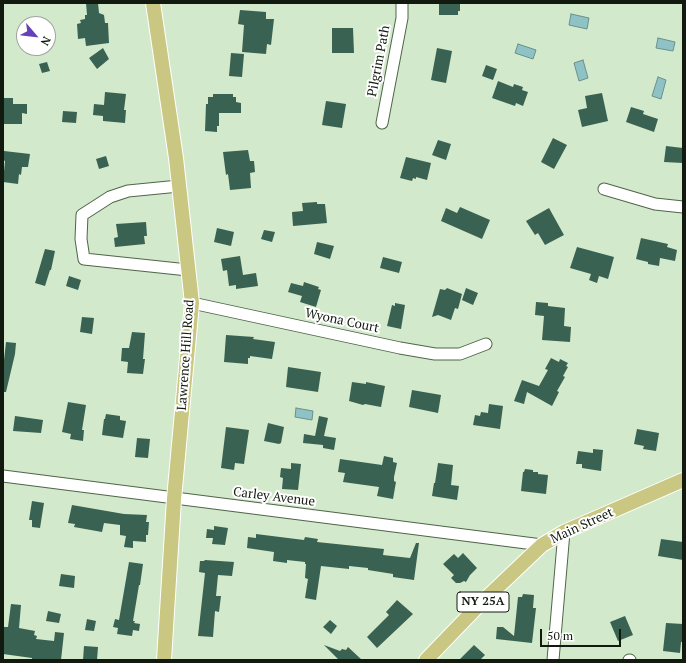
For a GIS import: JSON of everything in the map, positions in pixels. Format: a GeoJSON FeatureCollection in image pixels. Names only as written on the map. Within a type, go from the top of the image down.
{"type":"FeatureCollection","features":[{"type":"Feature","properties":{"kind":"main road","name":"Lawrence Hill Road"},"geometry":{"type":"LineString","coordinates":[[153,3],[179,186],[192,303],[174,499],[164,660]]}},
{"type":"Feature","properties":{"kind":"main road","name":"Main Street"},"geometry":{"type":"LineString","coordinates":[[426,660],[480,604],[542,545],[564,532],[683,480]]}},
{"type":"Feature","properties":{"kind":"street","name":"Pilgrim Path"},"geometry":{"type":"LineString","coordinates":[[382,123],[402,18],[402,3]]}},
{"type":"Feature","properties":{"kind":"street"},"geometry":{"type":"LineString","coordinates":[[179,186],[128,191],[110,198],[82,215],[81,239],[84,259],[188,270]]}},
{"type":"Feature","properties":{"kind":"street"},"geometry":{"type":"LineString","coordinates":[[604,189],[655,204],[683,207]]}},
{"type":"Feature","properties":{"kind":"street","name":"Wyona Court"},"geometry":{"type":"LineString","coordinates":[[192,303],[434,354],[460,354],[486,344]]}},
{"type":"Feature","properties":{"kind":"street","name":"Carley Avenue"},"geometry":{"type":"LineString","coordinates":[[3,476],[542,545]]}},
{"type":"Feature","properties":{"kind":"street"},"geometry":{"type":"LineString","coordinates":[[553,660],[564,532]]}},
{"type":"Feature","properties":{"kind":"water"},"geometry":{"type":"Polygon","coordinates":[[[571,14],[589,18],[587,29],[569,25],[571,14]]]}},
{"type":"Feature","properties":{"kind":"water"},"geometry":{"type":"Polygon","coordinates":[[[658,38],[675,42],[673,51],[656,48],[658,38]]]}},
{"type":"Feature","properties":{"kind":"water"},"geometry":{"type":"Polygon","coordinates":[[[518,44],[536,50],[533,59],[515,53],[518,44]]]}},
{"type":"Feature","properties":{"kind":"water"},"geometry":{"type":"Polygon","coordinates":[[[583,60],[588,78],[579,81],[574,63],[583,60]]]}},
{"type":"Feature","properties":{"kind":"water"},"geometry":{"type":"Polygon","coordinates":[[[658,77],[666,80],[661,99],[652,96],[658,77]]]}},
{"type":"Feature","properties":{"kind":"water"},"geometry":{"type":"Polygon","coordinates":[[[296,408],[313,411],[312,420],[295,417],[296,408]]]}},
{"type":"Feature","properties":{"kind":"building"},"geometry":{"type":"Polygon","coordinates":[[[86,3],[98,3],[99,13],[104,15],[105,23],[108,23],[109,43],[86,46],[85,38],[78,39],[77,24],[81,23],[80,20],[85,19],[85,15],[87,15],[86,3]]]}},
{"type":"Feature","properties":{"kind":"building"},"geometry":{"type":"Polygon","coordinates":[[[439,3],[460,3],[460,11],[458,11],[458,15],[439,15],[439,3]]]}},
{"type":"Feature","properties":{"kind":"building"},"geometry":{"type":"Polygon","coordinates":[[[240,10],[266,12],[266,19],[274,19],[271,45],[267,44],[266,54],[242,52],[244,25],[238,24],[240,10]]]}},
{"type":"Feature","properties":{"kind":"building"},"geometry":{"type":"Polygon","coordinates":[[[332,28],[353,28],[354,53],[332,53],[332,28]]]}},
{"type":"Feature","properties":{"kind":"building"},"geometry":{"type":"Polygon","coordinates":[[[103,48],[109,59],[97,69],[89,58],[103,48]]]}},
{"type":"Feature","properties":{"kind":"building"},"geometry":{"type":"Polygon","coordinates":[[[437,48],[452,51],[446,83],[431,80],[437,48]]]}},
{"type":"Feature","properties":{"kind":"building"},"geometry":{"type":"Polygon","coordinates":[[[231,53],[244,54],[242,77],[229,76],[231,53]]]}},
{"type":"Feature","properties":{"kind":"building"},"geometry":{"type":"Polygon","coordinates":[[[47,62],[50,71],[42,73],[39,64],[47,62]]]}},
{"type":"Feature","properties":{"kind":"building"},"geometry":{"type":"Polygon","coordinates":[[[486,65],[497,69],[493,80],[482,76],[486,65]]]}},
{"type":"Feature","properties":{"kind":"building"},"geometry":{"type":"Polygon","coordinates":[[[498,81],[513,87],[514,84],[523,87],[522,90],[528,92],[523,106],[516,103],[515,106],[492,98],[498,81]]]}},
{"type":"Feature","properties":{"kind":"building"},"geometry":{"type":"Polygon","coordinates":[[[105,92],[126,94],[124,110],[126,110],[125,123],[103,121],[103,116],[93,115],[94,104],[104,105],[105,92]]]}},
{"type":"Feature","properties":{"kind":"building"},"geometry":{"type":"Polygon","coordinates":[[[602,93],[608,121],[582,127],[578,110],[587,108],[585,96],[602,93]]]}},
{"type":"Feature","properties":{"kind":"building"},"geometry":{"type":"Polygon","coordinates":[[[213,94],[233,94],[233,97],[236,97],[236,102],[241,103],[241,113],[219,113],[219,126],[217,126],[217,132],[205,131],[206,104],[208,104],[208,97],[213,97],[213,94]]]}},
{"type":"Feature","properties":{"kind":"building"},"geometry":{"type":"Polygon","coordinates":[[[3,98],[13,98],[13,104],[27,104],[27,114],[22,113],[22,124],[4,124],[3,98]]]}},
{"type":"Feature","properties":{"kind":"building"},"geometry":{"type":"Polygon","coordinates":[[[326,101],[346,104],[342,128],[322,125],[326,101]]]}},
{"type":"Feature","properties":{"kind":"building"},"geometry":{"type":"Polygon","coordinates":[[[631,107],[644,111],[643,114],[658,119],[654,132],[626,122],[631,107]]]}},
{"type":"Feature","properties":{"kind":"building"},"geometry":{"type":"Polygon","coordinates":[[[63,111],[77,112],[76,123],[62,122],[63,111]]]}},
{"type":"Feature","properties":{"kind":"building"},"geometry":{"type":"Polygon","coordinates":[[[553,138],[567,145],[554,169],[541,162],[553,138]]]}},
{"type":"Feature","properties":{"kind":"building"},"geometry":{"type":"Polygon","coordinates":[[[438,140],[451,144],[446,160],[432,155],[438,140]]]}},
{"type":"Feature","properties":{"kind":"building"},"geometry":{"type":"Polygon","coordinates":[[[666,146],[683,148],[683,163],[664,162],[666,146]]]}},
{"type":"Feature","properties":{"kind":"building"},"geometry":{"type":"Polygon","coordinates":[[[248,150],[250,161],[254,161],[255,172],[250,173],[251,188],[230,190],[228,174],[226,175],[223,152],[248,150]]]}},
{"type":"Feature","properties":{"kind":"building"},"geometry":{"type":"Polygon","coordinates":[[[4,151],[30,154],[28,167],[22,167],[21,175],[19,174],[18,184],[3,182],[5,161],[3,160],[4,151]]]}},
{"type":"Feature","properties":{"kind":"building"},"geometry":{"type":"Polygon","coordinates":[[[106,156],[109,166],[99,169],[96,159],[106,156]]]}},
{"type":"Feature","properties":{"kind":"building"},"geometry":{"type":"Polygon","coordinates":[[[406,157],[431,163],[427,180],[416,177],[416,179],[413,178],[412,181],[400,178],[406,157]]]}},
{"type":"Feature","properties":{"kind":"building"},"geometry":{"type":"Polygon","coordinates":[[[317,202],[317,204],[325,204],[327,223],[293,226],[292,212],[303,211],[302,203],[317,202]]]}},
{"type":"Feature","properties":{"kind":"building"},"geometry":{"type":"Polygon","coordinates":[[[460,207],[490,220],[482,239],[441,221],[446,208],[457,213],[460,207]]]}},
{"type":"Feature","properties":{"kind":"building"},"geometry":{"type":"Polygon","coordinates":[[[549,208],[564,235],[545,245],[538,233],[535,235],[526,221],[549,208]]]}},
{"type":"Feature","properties":{"kind":"building"},"geometry":{"type":"Polygon","coordinates":[[[146,222],[147,236],[144,236],[145,244],[115,247],[114,238],[118,237],[116,224],[146,222]]]}},
{"type":"Feature","properties":{"kind":"building"},"geometry":{"type":"Polygon","coordinates":[[[217,228],[234,232],[231,246],[214,242],[217,228]]]}},
{"type":"Feature","properties":{"kind":"building"},"geometry":{"type":"Polygon","coordinates":[[[264,230],[275,232],[272,242],[261,239],[264,230]]]}},
{"type":"Feature","properties":{"kind":"building"},"geometry":{"type":"Polygon","coordinates":[[[641,238],[668,244],[667,247],[677,250],[675,261],[660,258],[659,266],[648,264],[648,262],[636,259],[641,238]]]}},
{"type":"Feature","properties":{"kind":"building"},"geometry":{"type":"Polygon","coordinates":[[[317,242],[334,246],[330,259],[314,254],[317,242]]]}},
{"type":"Feature","properties":{"kind":"building"},"geometry":{"type":"Polygon","coordinates":[[[577,247],[614,257],[608,279],[599,276],[597,283],[589,280],[591,274],[570,268],[577,247]]]}},
{"type":"Feature","properties":{"kind":"building"},"geometry":{"type":"Polygon","coordinates":[[[45,249],[55,251],[51,270],[45,286],[35,283],[45,249]]]}},
{"type":"Feature","properties":{"kind":"building"},"geometry":{"type":"Polygon","coordinates":[[[240,256],[243,275],[256,273],[258,286],[236,289],[236,285],[229,286],[227,270],[223,271],[221,259],[240,256]]]}},
{"type":"Feature","properties":{"kind":"building"},"geometry":{"type":"Polygon","coordinates":[[[383,257],[402,262],[399,273],[380,268],[383,257]]]}},
{"type":"Feature","properties":{"kind":"building"},"geometry":{"type":"Polygon","coordinates":[[[69,276],[81,280],[78,290],[66,286],[69,276]]]}},
{"type":"Feature","properties":{"kind":"building"},"geometry":{"type":"Polygon","coordinates":[[[304,282],[319,287],[318,289],[321,290],[316,307],[300,302],[302,296],[288,292],[291,283],[303,286],[304,282]]]}},
{"type":"Feature","properties":{"kind":"building"},"geometry":{"type":"Polygon","coordinates":[[[447,288],[462,294],[458,309],[455,308],[451,320],[438,315],[432,317],[440,289],[445,290],[447,288]]]}},
{"type":"Feature","properties":{"kind":"building"},"geometry":{"type":"Polygon","coordinates":[[[466,288],[478,293],[473,305],[462,300],[466,288]]]}},
{"type":"Feature","properties":{"kind":"building"},"geometry":{"type":"Polygon","coordinates":[[[536,302],[548,303],[548,306],[565,308],[564,326],[571,327],[570,342],[542,340],[544,316],[535,315],[536,302]]]}},
{"type":"Feature","properties":{"kind":"building"},"geometry":{"type":"Polygon","coordinates":[[[395,303],[405,305],[401,329],[387,326],[392,305],[395,306],[395,303]]]}},
{"type":"Feature","properties":{"kind":"building"},"geometry":{"type":"Polygon","coordinates":[[[82,317],[94,318],[92,334],[80,332],[82,317]]]}},
{"type":"Feature","properties":{"kind":"building"},"geometry":{"type":"Polygon","coordinates":[[[132,332],[145,333],[143,359],[145,359],[143,374],[127,373],[128,362],[121,361],[122,348],[129,348],[132,332]]]}},
{"type":"Feature","properties":{"kind":"building"},"geometry":{"type":"Polygon","coordinates":[[[226,335],[254,337],[253,339],[275,342],[272,359],[250,356],[250,358],[248,358],[248,364],[224,362],[226,335]]]}},
{"type":"Feature","properties":{"kind":"building"},"geometry":{"type":"Polygon","coordinates":[[[6,342],[16,343],[15,354],[6,392],[3,392],[3,360],[6,342]]]}},
{"type":"Feature","properties":{"kind":"building"},"geometry":{"type":"Polygon","coordinates":[[[551,358],[559,362],[560,359],[568,363],[566,366],[568,367],[563,376],[565,377],[557,391],[559,392],[552,406],[527,392],[524,404],[514,401],[522,380],[539,386],[548,370],[545,369],[551,358]]]}},
{"type":"Feature","properties":{"kind":"building"},"geometry":{"type":"Polygon","coordinates":[[[288,367],[321,372],[318,392],[286,387],[288,367]]]}},
{"type":"Feature","properties":{"kind":"building"},"geometry":{"type":"Polygon","coordinates":[[[352,382],[366,384],[366,382],[385,386],[381,407],[365,404],[363,405],[349,401],[352,382]]]}},
{"type":"Feature","properties":{"kind":"building"},"geometry":{"type":"Polygon","coordinates":[[[412,390],[441,395],[438,413],[409,407],[412,390]]]}},
{"type":"Feature","properties":{"kind":"building"},"geometry":{"type":"Polygon","coordinates":[[[68,402],[86,405],[82,430],[84,430],[83,441],[70,439],[71,434],[62,432],[68,402]]]}},
{"type":"Feature","properties":{"kind":"building"},"geometry":{"type":"Polygon","coordinates":[[[489,404],[503,406],[500,429],[473,425],[475,415],[480,416],[481,412],[488,413],[489,404]]]}},
{"type":"Feature","properties":{"kind":"building"},"geometry":{"type":"Polygon","coordinates":[[[106,414],[120,416],[120,420],[126,421],[123,438],[102,435],[106,414]]]}},
{"type":"Feature","properties":{"kind":"building"},"geometry":{"type":"Polygon","coordinates":[[[15,416],[43,420],[41,433],[13,431],[15,416]]]}},
{"type":"Feature","properties":{"kind":"building"},"geometry":{"type":"Polygon","coordinates":[[[319,416],[328,418],[324,436],[336,438],[334,450],[323,448],[323,445],[303,443],[304,434],[315,436],[319,416]]]}},
{"type":"Feature","properties":{"kind":"building"},"geometry":{"type":"Polygon","coordinates":[[[268,423],[284,427],[281,443],[279,444],[264,441],[268,423]]]}},
{"type":"Feature","properties":{"kind":"building"},"geometry":{"type":"Polygon","coordinates":[[[226,427],[249,430],[244,464],[235,463],[234,470],[221,468],[226,427]]]}},
{"type":"Feature","properties":{"kind":"building"},"geometry":{"type":"Polygon","coordinates":[[[637,429],[659,433],[656,451],[643,449],[644,446],[634,444],[637,429]]]}},
{"type":"Feature","properties":{"kind":"building"},"geometry":{"type":"Polygon","coordinates":[[[137,438],[150,439],[148,458],[135,457],[137,438]]]}},
{"type":"Feature","properties":{"kind":"building"},"geometry":{"type":"Polygon","coordinates":[[[593,449],[603,450],[601,471],[582,468],[582,464],[576,464],[578,451],[593,453],[593,449]]]}},
{"type":"Feature","properties":{"kind":"building"},"geometry":{"type":"Polygon","coordinates":[[[384,456],[393,458],[393,462],[397,463],[394,477],[394,481],[396,482],[393,499],[377,496],[379,487],[343,482],[345,473],[338,472],[340,459],[382,465],[384,456]]]}},
{"type":"Feature","properties":{"kind":"building"},"geometry":{"type":"Polygon","coordinates":[[[291,463],[301,464],[298,490],[282,489],[283,478],[280,477],[281,468],[291,469],[291,463]]]}},
{"type":"Feature","properties":{"kind":"building"},"geometry":{"type":"Polygon","coordinates":[[[438,463],[453,465],[451,485],[459,486],[457,500],[432,496],[438,463]]]}},
{"type":"Feature","properties":{"kind":"building"},"geometry":{"type":"Polygon","coordinates":[[[525,469],[533,470],[533,472],[538,472],[538,474],[548,475],[546,494],[521,491],[523,472],[525,469]]]}},
{"type":"Feature","properties":{"kind":"building"},"geometry":{"type":"Polygon","coordinates":[[[32,501],[44,503],[40,528],[32,527],[32,520],[29,520],[32,501]]]}},
{"type":"Feature","properties":{"kind":"building"},"geometry":{"type":"Polygon","coordinates":[[[72,505],[124,514],[147,515],[146,522],[149,522],[146,542],[133,541],[133,548],[124,547],[126,536],[120,535],[120,525],[104,523],[102,532],[74,527],[75,524],[68,523],[72,505]]]}},
{"type":"Feature","properties":{"kind":"building"},"geometry":{"type":"Polygon","coordinates":[[[214,526],[228,528],[225,545],[212,544],[213,538],[206,538],[207,529],[214,530],[214,526]]]}},
{"type":"Feature","properties":{"kind":"building"},"geometry":{"type":"Polygon","coordinates":[[[256,534],[304,540],[305,537],[318,539],[317,542],[384,549],[383,555],[410,558],[416,543],[419,543],[414,580],[393,577],[393,574],[368,570],[368,568],[349,566],[349,569],[321,566],[316,600],[305,598],[308,579],[305,578],[305,562],[287,560],[287,563],[273,561],[274,552],[247,548],[248,537],[256,538],[256,534]]]}},
{"type":"Feature","properties":{"kind":"building"},"geometry":{"type":"Polygon","coordinates":[[[661,539],[683,542],[683,560],[658,556],[661,539]]]}},
{"type":"Feature","properties":{"kind":"building"},"geometry":{"type":"Polygon","coordinates":[[[463,553],[477,568],[466,582],[456,583],[451,578],[454,575],[443,564],[454,554],[458,558],[463,553]]]}},
{"type":"Feature","properties":{"kind":"building"},"geometry":{"type":"Polygon","coordinates":[[[200,561],[234,562],[232,576],[218,575],[216,596],[221,596],[219,612],[215,611],[213,637],[198,636],[205,573],[199,572],[200,561]]]}},
{"type":"Feature","properties":{"kind":"building"},"geometry":{"type":"Polygon","coordinates":[[[129,562],[143,564],[133,621],[135,621],[134,623],[140,624],[139,631],[133,630],[132,636],[117,634],[118,628],[113,627],[115,619],[119,620],[129,562]]]}},
{"type":"Feature","properties":{"kind":"building"},"geometry":{"type":"Polygon","coordinates":[[[61,574],[75,576],[74,588],[59,586],[61,574]]]}},
{"type":"Feature","properties":{"kind":"building"},"geometry":{"type":"Polygon","coordinates":[[[523,594],[534,595],[533,608],[536,608],[532,643],[496,639],[497,627],[503,627],[514,636],[518,597],[522,597],[523,594]]]}},
{"type":"Feature","properties":{"kind":"building"},"geometry":{"type":"Polygon","coordinates":[[[397,600],[413,614],[377,648],[367,637],[389,615],[386,612],[397,600]]]}},
{"type":"Feature","properties":{"kind":"building"},"geometry":{"type":"Polygon","coordinates":[[[11,604],[21,605],[19,628],[35,631],[34,635],[37,636],[36,639],[54,641],[55,632],[64,633],[61,660],[32,660],[32,658],[3,654],[3,627],[8,627],[11,604]]]}},
{"type":"Feature","properties":{"kind":"building"},"geometry":{"type":"Polygon","coordinates":[[[48,611],[61,614],[59,623],[46,621],[48,611]]]}},
{"type":"Feature","properties":{"kind":"building"},"geometry":{"type":"Polygon","coordinates":[[[625,616],[633,635],[618,641],[610,622],[625,616]]]}},
{"type":"Feature","properties":{"kind":"building"},"geometry":{"type":"Polygon","coordinates":[[[87,619],[96,621],[94,631],[85,630],[87,619]]]}},
{"type":"Feature","properties":{"kind":"building"},"geometry":{"type":"Polygon","coordinates":[[[330,620],[337,626],[331,634],[323,627],[330,620]]]}},
{"type":"Feature","properties":{"kind":"building"},"geometry":{"type":"Polygon","coordinates":[[[666,623],[683,624],[683,642],[681,642],[680,653],[663,651],[666,623]]]}},
{"type":"Feature","properties":{"kind":"building"},"geometry":{"type":"Polygon","coordinates":[[[324,645],[340,651],[342,649],[346,650],[348,647],[362,660],[339,660],[324,645]]]}},
{"type":"Feature","properties":{"kind":"building"},"geometry":{"type":"Polygon","coordinates":[[[474,645],[485,655],[480,660],[459,660],[474,645]]]}},
{"type":"Feature","properties":{"kind":"building"},"geometry":{"type":"Polygon","coordinates":[[[84,646],[98,647],[97,660],[83,660],[84,646]]]}}]}
